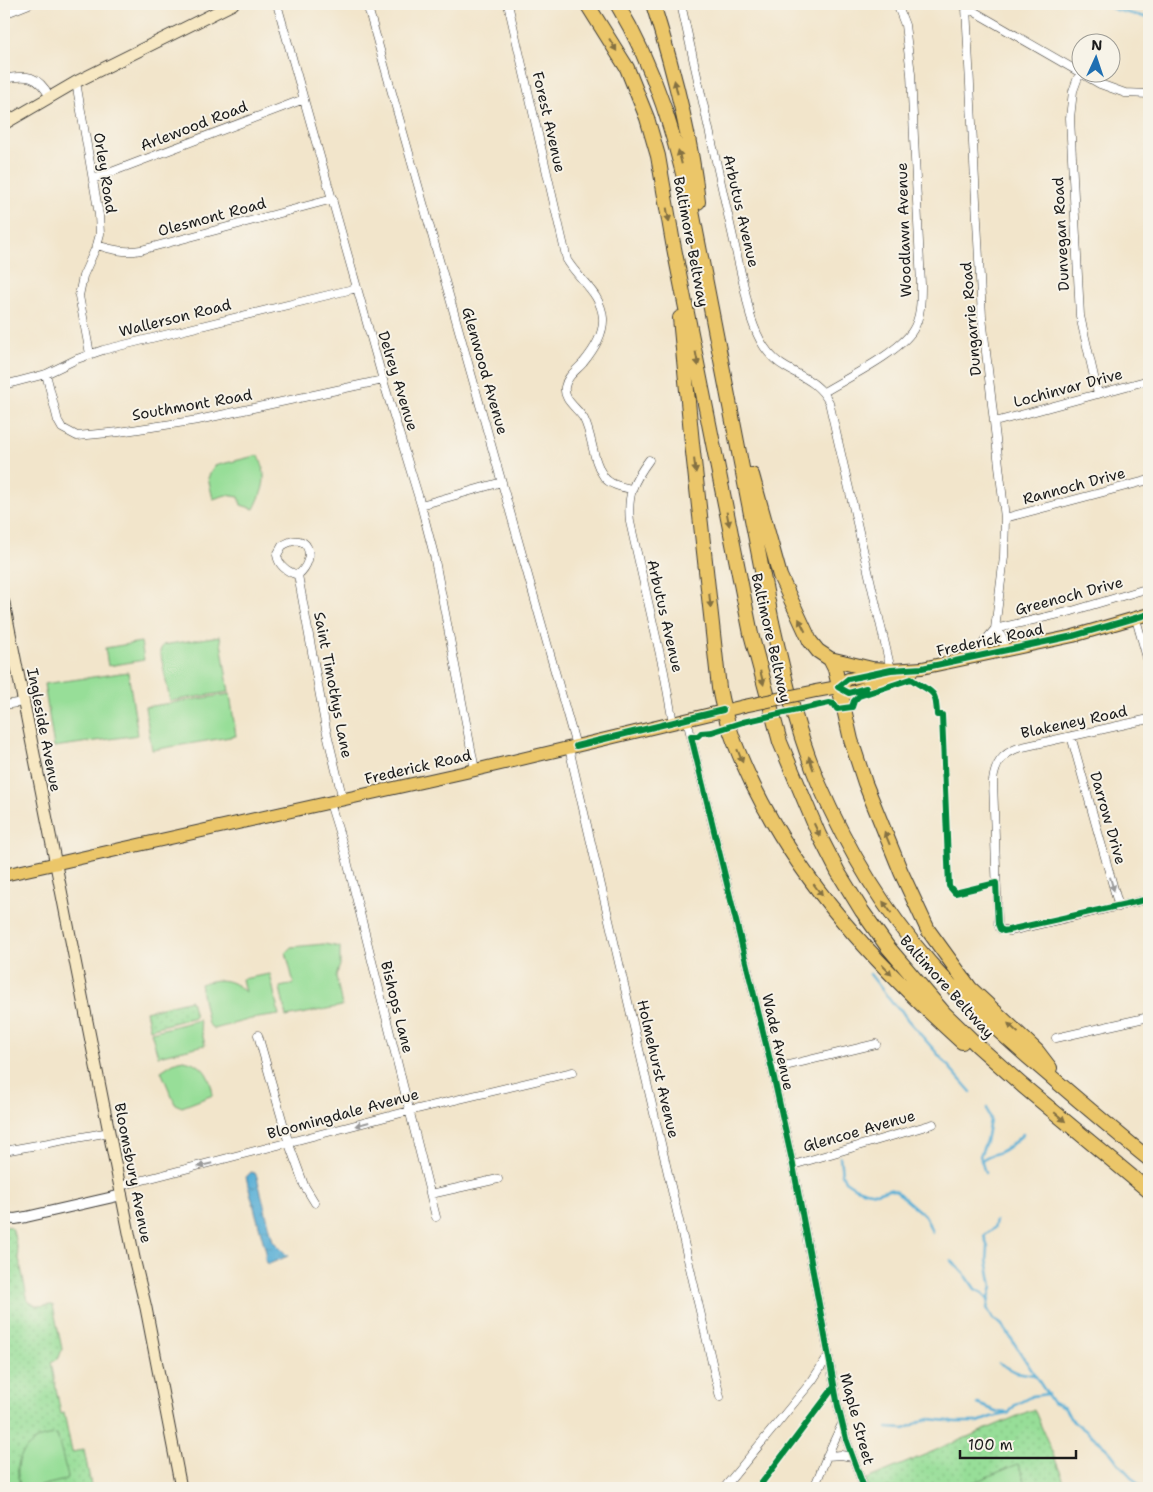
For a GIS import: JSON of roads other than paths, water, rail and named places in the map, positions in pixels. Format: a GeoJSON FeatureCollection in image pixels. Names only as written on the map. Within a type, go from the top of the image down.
{"type":"FeatureCollection","features":[{"type":"Feature","properties":{"kind":"highway","name":"Baltimore Beltway"},"geometry":{"type":"LineString","coordinates":[[587,4],[627,68],[647,118],[658,156],[673,243],[751,634],[780,742],[819,835],[838,872],[862,911],[888,946],[944,1012],[1022,1086],[1149,1191]]}},
{"type":"Feature","properties":{"kind":"highway","name":"Baltimore Beltway"},"geometry":{"type":"LineString","coordinates":[[617,4],[646,58],[666,111],[678,151],[708,290],[784,676],[800,732],[819,784],[837,824],[880,898],[904,932],[930,963],[991,1024],[1067,1091],[1149,1159]]}},
{"type":"Feature","properties":{"kind":"highway"},"geometry":{"type":"LineString","coordinates":[[653,4],[672,70],[696,178],[708,290]]}},
{"type":"Feature","properties":{"kind":"highway"},"geometry":{"type":"LineString","coordinates":[[673,243],[692,443],[719,688],[723,710],[734,742],[761,801],[793,855],[844,924],[937,1020],[970,1050],[1022,1086]]}},
{"type":"Feature","properties":{"kind":"highway"},"geometry":{"type":"LineString","coordinates":[[721,358],[780,576],[810,641],[818,651],[830,659],[872,669],[891,670]]}},
{"type":"Feature","properties":{"kind":"highway"},"geometry":{"type":"LineString","coordinates":[[830,659],[835,669],[838,687],[864,783],[901,872],[928,930],[970,988],[1037,1051],[1067,1091]]}},
{"type":"Feature","properties":{"kind":"main road"},"geometry":{"type":"LineString","coordinates":[[4,124],[76,82],[234,4]]}},
{"type":"Feature","properties":{"kind":"main road","name":"Ingleside Avenue"},"geometry":{"type":"LineString","coordinates":[[4,602],[56,864]]}},
{"type":"Feature","properties":{"kind":"main road","name":"Frederick Road"},"geometry":{"type":"LineString","coordinates":[[4,875],[475,770],[723,710],[838,687],[848,678],[891,670],[922,668],[1073,636],[1149,614]]}},
{"type":"Feature","properties":{"kind":"main road","name":"Frederick Road"},"geometry":{"type":"LineString","coordinates":[[838,687],[849,693],[908,675],[922,668]]}},
{"type":"Feature","properties":{"kind":"main road"},"geometry":{"type":"LineString","coordinates":[[862,689],[870,683],[881,679],[891,670]]}},
{"type":"Feature","properties":{"kind":"main road","name":"Bloomsbury Avenue"},"geometry":{"type":"LineString","coordinates":[[56,864],[181,1488]]}},
{"type":"Feature","properties":{"kind":"street"},"geometry":{"type":"LineString","coordinates":[[4,14],[29,4]]}},
{"type":"Feature","properties":{"kind":"street","name":"Delrey Avenue"},"geometry":{"type":"LineString","coordinates":[[277,4],[383,380],[421,505],[436,565],[475,770]]}},
{"type":"Feature","properties":{"kind":"street","name":"Glenwood Avenue"},"geometry":{"type":"LineString","coordinates":[[367,4],[502,482],[573,747]]}},
{"type":"Feature","properties":{"kind":"street","name":"Forest Avenue"},"geometry":{"type":"LineString","coordinates":[[508,4],[567,260],[573,271],[595,295],[603,318],[597,343],[567,380],[566,396],[583,416],[604,478],[615,485],[631,489]]}},
{"type":"Feature","properties":{"kind":"street","name":"Arbutus Avenue"},"geometry":{"type":"LineString","coordinates":[[681,4],[756,335],[763,347],[773,358],[786,368],[816,384],[824,392]]}},
{"type":"Feature","properties":{"kind":"street","name":"Woodlawn Avenue"},"geometry":{"type":"LineString","coordinates":[[824,392],[896,348],[914,330],[919,316],[921,285],[911,74],[904,25],[897,4]]}},
{"type":"Feature","properties":{"kind":"street"},"geometry":{"type":"LineString","coordinates":[[963,5],[1070,66]]}},
{"type":"Feature","properties":{"kind":"street","name":"Dungarrie Road"},"geometry":{"type":"LineString","coordinates":[[963,5],[981,291],[1005,518],[1003,574],[995,629],[984,642],[984,654]]}},
{"type":"Feature","properties":{"kind":"street"},"geometry":{"type":"LineString","coordinates":[[4,78],[19,76],[33,78],[44,87],[50,97]]}},
{"type":"Feature","properties":{"kind":"street","name":"Orley Road"},"geometry":{"type":"LineString","coordinates":[[76,82],[99,215],[100,234],[84,276],[79,296],[90,354]]}},
{"type":"Feature","properties":{"kind":"street","name":"Dunvegan Road"},"geometry":{"type":"LineString","coordinates":[[1076,82],[1073,91],[1070,118],[1078,296],[1082,332],[1098,394]]}},
{"type":"Feature","properties":{"kind":"street"},"geometry":{"type":"LineString","coordinates":[[1099,82],[1113,89],[1125,92],[1149,94]]}},
{"type":"Feature","properties":{"kind":"street","name":"Arlewood Road"},"geometry":{"type":"LineString","coordinates":[[93,179],[304,99]]}},
{"type":"Feature","properties":{"kind":"street","name":"Olesmont Road"},"geometry":{"type":"LineString","coordinates":[[97,244],[116,251],[129,252],[141,250],[333,199]]}},
{"type":"Feature","properties":{"kind":"street","name":"Wallerson Road"},"geometry":{"type":"LineString","coordinates":[[4,385],[46,374],[90,354],[357,288]]}},
{"type":"Feature","properties":{"kind":"street","name":"Southmont Road"},"geometry":{"type":"LineString","coordinates":[[46,374],[58,421],[62,428],[77,436],[119,432],[198,420],[383,380]]}},
{"type":"Feature","properties":{"kind":"street","name":"Lochinvar Drive"},"geometry":{"type":"LineString","coordinates":[[995,422],[1149,380]]}},
{"type":"Feature","properties":{"kind":"street"},"geometry":{"type":"LineString","coordinates":[[824,392],[834,417],[891,670]]}},
{"type":"Feature","properties":{"kind":"street","name":"Arbutus Avenue"},"geometry":{"type":"LineString","coordinates":[[649,460],[631,489],[629,499],[630,522],[664,672],[673,723]]}},
{"type":"Feature","properties":{"kind":"street","name":"Rannoch Drive"},"geometry":{"type":"LineString","coordinates":[[1005,518],[1149,480]]}},
{"type":"Feature","properties":{"kind":"street"},"geometry":{"type":"LineString","coordinates":[[421,505],[502,482]]}},
{"type":"Feature","properties":{"kind":"street"},"geometry":{"type":"LineString","coordinates":[[293,540],[304,543],[308,548],[309,554],[307,565],[298,575],[281,566],[278,556],[282,546],[293,540]]}},
{"type":"Feature","properties":{"kind":"street","name":"Saint Timothys Lane"},"geometry":{"type":"LineString","coordinates":[[298,575],[337,801]]}},
{"type":"Feature","properties":{"kind":"street","name":"Greenoch Drive"},"geometry":{"type":"LineString","coordinates":[[995,629],[1072,611],[1149,588]]}},
{"type":"Feature","properties":{"kind":"street"},"geometry":{"type":"LineString","coordinates":[[1136,618],[1149,665]]}},
{"type":"Feature","properties":{"kind":"street"},"geometry":{"type":"LineString","coordinates":[[995,629],[1003,638],[1005,650]]}},
{"type":"Feature","properties":{"kind":"street"},"geometry":{"type":"LineString","coordinates":[[4,704],[23,702]]}},
{"type":"Feature","properties":{"kind":"street","name":"Blakeney Road"},"geometry":{"type":"LineString","coordinates":[[1119,907],[1010,931],[1000,929],[993,781],[997,764],[1008,752],[1018,748],[1149,719]]}},
{"type":"Feature","properties":{"kind":"street","name":"Wade Avenue"},"geometry":{"type":"LineString","coordinates":[[687,720],[772,1069],[793,1165],[828,1356]]}},
{"type":"Feature","properties":{"kind":"street","name":"Darrow Drive"},"geometry":{"type":"LineString","coordinates":[[1071,736],[1119,907]]}},
{"type":"Feature","properties":{"kind":"street","name":"Holmehurst Avenue"},"geometry":{"type":"LineString","coordinates":[[573,747],[720,1397]]}},
{"type":"Feature","properties":{"kind":"street","name":"Bishops Lane"},"geometry":{"type":"LineString","coordinates":[[337,801],[343,845],[436,1217]]}},
{"type":"Feature","properties":{"kind":"street"},"geometry":{"type":"LineString","coordinates":[[1119,907],[1149,899]]}},
{"type":"Feature","properties":{"kind":"street"},"geometry":{"type":"LineString","coordinates":[[1056,1038],[1149,1017]]}},
{"type":"Feature","properties":{"kind":"street"},"geometry":{"type":"LineString","coordinates":[[258,1034],[289,1144],[304,1185],[315,1203]]}},
{"type":"Feature","properties":{"kind":"street"},"geometry":{"type":"LineString","coordinates":[[772,1069],[876,1044]]}},
{"type":"Feature","properties":{"kind":"street","name":"Bloomingdale Avenue"},"geometry":{"type":"LineString","coordinates":[[4,1218],[26,1217],[410,1111],[573,1072]]}},
{"type":"Feature","properties":{"kind":"street","name":"Glencoe Avenue"},"geometry":{"type":"LineString","coordinates":[[793,1165],[933,1124]]}},
{"type":"Feature","properties":{"kind":"street"},"geometry":{"type":"LineString","coordinates":[[4,1151],[110,1132]]}},
{"type":"Feature","properties":{"kind":"street"},"geometry":{"type":"LineString","coordinates":[[431,1194],[498,1178]]}},
{"type":"Feature","properties":{"kind":"street"},"geometry":{"type":"LineString","coordinates":[[724,1488],[812,1381],[828,1356]]}},
{"type":"Feature","properties":{"kind":"street","name":"Maple Street"},"geometry":{"type":"LineString","coordinates":[[828,1356],[842,1424],[864,1488]]}},
{"type":"Feature","properties":{"kind":"street"},"geometry":{"type":"LineString","coordinates":[[814,1488],[826,1456],[842,1424]]}},
{"type":"Feature","properties":{"kind":"street"},"geometry":{"type":"LineString","coordinates":[[826,1456],[841,1455],[852,1457]]}},
{"type":"Feature","properties":{"kind":"water"},"geometry":{"type":"Polygon","coordinates":[[[251,1172],[255,1173],[257,1177],[273,1241],[288,1256],[269,1264],[265,1261],[266,1252],[246,1177],[251,1172]]]}},
{"type":"Feature","properties":{"kind":"waterway"},"geometry":{"type":"LineString","coordinates":[[1103,4],[1116,10],[1149,18]]}},
{"type":"Feature","properties":{"kind":"waterway"},"geometry":{"type":"LineString","coordinates":[[870,974],[893,1004],[901,1010],[971,1092]]}},
{"type":"Feature","properties":{"kind":"waterway"},"geometry":{"type":"LineString","coordinates":[[985,1173],[980,1156],[986,1141],[990,1120],[987,1108]]}},
{"type":"Feature","properties":{"kind":"waterway"},"geometry":{"type":"LineString","coordinates":[[981,1161],[987,1156],[1000,1152],[1023,1134]]}},
{"type":"Feature","properties":{"kind":"waterway"},"geometry":{"type":"LineString","coordinates":[[840,1157],[842,1174],[845,1181],[865,1191],[876,1193],[889,1189],[897,1192],[926,1217],[932,1232]]}},
{"type":"Feature","properties":{"kind":"waterway"},"geometry":{"type":"LineString","coordinates":[[996,1221],[994,1228],[984,1236],[988,1248],[987,1260],[992,1286],[987,1308],[993,1319],[1001,1324],[1007,1332],[1053,1403],[1065,1408],[1070,1418],[1107,1448],[1119,1464],[1142,1488]]}},
{"type":"Feature","properties":{"kind":"waterway"},"geometry":{"type":"LineString","coordinates":[[951,1260],[975,1289],[983,1293],[988,1300]]}},
{"type":"Feature","properties":{"kind":"waterway"},"geometry":{"type":"LineString","coordinates":[[999,1363],[1016,1372],[1034,1375]]}},
{"type":"Feature","properties":{"kind":"waterway"},"geometry":{"type":"LineString","coordinates":[[887,1428],[905,1429],[930,1419],[978,1422],[1008,1414],[1015,1405],[1032,1396],[1048,1394]]}},
{"type":"Feature","properties":{"kind":"waterway"},"geometry":{"type":"LineString","coordinates":[[978,1404],[998,1412],[1008,1413]]}}]}
